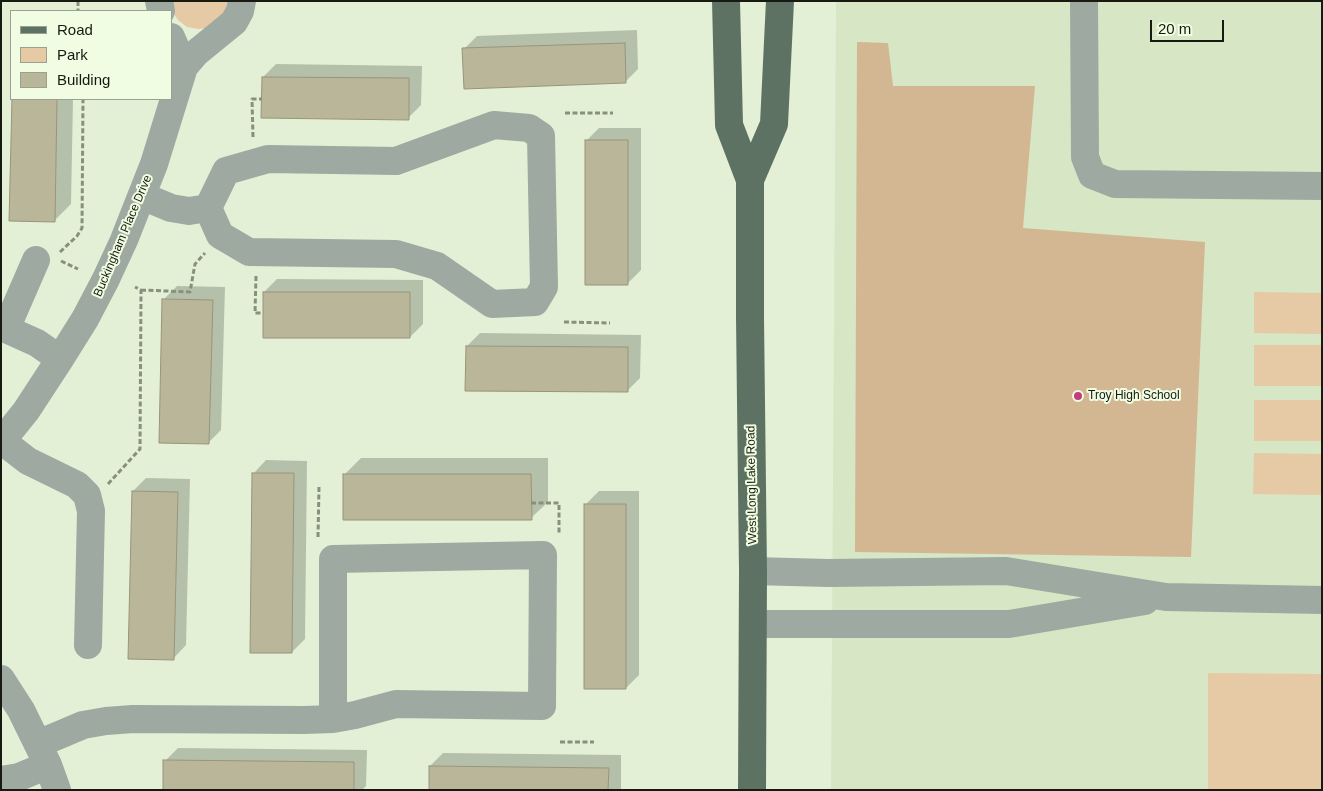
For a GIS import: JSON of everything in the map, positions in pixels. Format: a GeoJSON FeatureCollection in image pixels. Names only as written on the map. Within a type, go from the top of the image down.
{"type":"FeatureCollection","features":[{"type":"Feature","properties":{"kind":"main road","name":"West Long Lake Road"},"geometry":{"type":"LineString","coordinates":[[726,1],[729,125],[750,180],[754,571],[752,790]]}},
{"type":"Feature","properties":{"kind":"main road","name":"West Long Lake Road"},"geometry":{"type":"LineString","coordinates":[[750,180],[774,124],[780,1]]}},
{"type":"Feature","properties":{"kind":"street","name":"Buckingham Place Drive"},"geometry":{"type":"LineString","coordinates":[[2,442],[26,411],[60,359],[106,279],[142,196],[184,67],[196,53],[234,22],[240,11],[242,1]]}},
{"type":"Feature","properties":{"kind":"street"},"geometry":{"type":"LineString","coordinates":[[1084,1],[1085,157],[1092,175],[1115,184],[1322,186]]}},
{"type":"Feature","properties":{"kind":"street"},"geometry":{"type":"LineString","coordinates":[[172,39],[184,67]]}},
{"type":"Feature","properties":{"kind":"street"},"geometry":{"type":"LineString","coordinates":[[494,125],[529,128],[541,136],[544,287],[535,302],[492,304],[438,266],[396,254],[249,252],[220,235],[208,208],[226,171],[268,159],[396,161],[494,125]]}},
{"type":"Feature","properties":{"kind":"street"},"geometry":{"type":"LineString","coordinates":[[142,196],[171,208],[189,211],[208,208]]}},
{"type":"Feature","properties":{"kind":"street"},"geometry":{"type":"LineString","coordinates":[[36,260],[6,329],[38,343],[60,359]]}},
{"type":"Feature","properties":{"kind":"street"},"geometry":{"type":"LineString","coordinates":[[2,442],[28,461],[77,485],[87,495],[91,511],[88,645]]}},
{"type":"Feature","properties":{"kind":"street"},"geometry":{"type":"LineString","coordinates":[[1,780],[19,777],[48,766],[83,725],[106,721],[133,719],[333,719],[396,704],[542,706],[543,555],[332,558],[333,719]]}},
{"type":"Feature","properties":{"kind":"street"},"geometry":{"type":"LineString","coordinates":[[754,571],[828,573],[1006,571],[1166,597],[1322,600]]}},
{"type":"Feature","properties":{"kind":"street"},"geometry":{"type":"LineString","coordinates":[[753,624],[1009,624],[1166,597]]}},
{"type":"Feature","properties":{"kind":"street"},"geometry":{"type":"LineString","coordinates":[[1,679],[21,710],[48,766]]}},
{"type":"Feature","properties":{"kind":"path"},"geometry":{"type":"LineString","coordinates":[[254,143],[252,99],[262,99]]}},
{"type":"Feature","properties":{"kind":"path"},"geometry":{"type":"LineString","coordinates":[[78,269],[54,259],[77,236],[82,228],[83,100]]}},
{"type":"Feature","properties":{"kind":"path"},"geometry":{"type":"LineString","coordinates":[[565,113],[614,113]]}},
{"type":"Feature","properties":{"kind":"path"},"geometry":{"type":"LineString","coordinates":[[135,287],[141,290],[190,292],[195,264]]}},
{"type":"Feature","properties":{"kind":"path"},"geometry":{"type":"LineString","coordinates":[[256,271],[255,313],[263,313]]}},
{"type":"Feature","properties":{"kind":"path"},"geometry":{"type":"LineString","coordinates":[[108,485],[140,449],[141,290]]}},
{"type":"Feature","properties":{"kind":"path"},"geometry":{"type":"LineString","coordinates":[[564,322],[610,323]]}},
{"type":"Feature","properties":{"kind":"path"},"geometry":{"type":"LineString","coordinates":[[318,543],[319,487]]}},
{"type":"Feature","properties":{"kind":"path"},"geometry":{"type":"LineString","coordinates":[[531,503],[560,503],[559,537]]}},
{"type":"Feature","properties":{"kind":"path"},"geometry":{"type":"LineString","coordinates":[[560,742],[594,742]]}},
{"type":"Feature","properties":{"kind":"shaded area","name":"Troy High School"},"geometry":{"type":"Polygon","coordinates":[[[836,1],[1322,1],[1322,790],[831,790],[836,1]]]}},
{"type":"Feature","properties":{"kind":"shaded area"},"geometry":{"type":"Polygon","coordinates":[[[857,42],[888,43],[893,86],[1035,86],[1023,228],[1205,242],[1191,557],[855,552],[857,42]]]}},
{"type":"Feature","properties":{"kind":"green space"},"geometry":{"type":"Polygon","coordinates":[[[170,1],[229,1],[226,13],[209,28],[187,27],[178,20],[172,10],[170,1]]]}},
{"type":"Feature","properties":{"kind":"green space"},"geometry":{"type":"Polygon","coordinates":[[[1254,292],[1322,293],[1322,334],[1254,333],[1254,292]]]}},
{"type":"Feature","properties":{"kind":"green space"},"geometry":{"type":"Polygon","coordinates":[[[1254,345],[1322,345],[1322,386],[1254,386],[1254,345]]]}},
{"type":"Feature","properties":{"kind":"green space"},"geometry":{"type":"Polygon","coordinates":[[[1254,400],[1322,400],[1322,441],[1254,441],[1254,400]]]}},
{"type":"Feature","properties":{"kind":"green space"},"geometry":{"type":"Polygon","coordinates":[[[1254,453],[1322,454],[1322,495],[1253,494],[1254,453]]]}},
{"type":"Feature","properties":{"kind":"green space"},"geometry":{"type":"Polygon","coordinates":[[[1208,673],[1322,674],[1322,790],[1208,790],[1208,673]]]}},
{"type":"Feature","properties":{"kind":"building"},"geometry":{"type":"Polygon","coordinates":[[[625,43],[626,83],[464,89],[462,48],[625,43]]]}},
{"type":"Feature","properties":{"kind":"building"},"geometry":{"type":"Polygon","coordinates":[[[262,77],[409,78],[409,120],[261,118],[262,77]]]}},
{"type":"Feature","properties":{"kind":"building"},"geometry":{"type":"Polygon","coordinates":[[[12,100],[57,100],[55,222],[9,221],[12,100]]]}},
{"type":"Feature","properties":{"kind":"building"},"geometry":{"type":"Polygon","coordinates":[[[585,140],[628,140],[628,285],[585,285],[585,140]]]}},
{"type":"Feature","properties":{"kind":"building"},"geometry":{"type":"Polygon","coordinates":[[[263,292],[410,292],[410,338],[263,338],[263,292]]]}},
{"type":"Feature","properties":{"kind":"building"},"geometry":{"type":"Polygon","coordinates":[[[162,299],[213,300],[209,444],[159,443],[162,299]]]}},
{"type":"Feature","properties":{"kind":"building"},"geometry":{"type":"Polygon","coordinates":[[[466,346],[628,347],[628,392],[465,391],[466,346]]]}},
{"type":"Feature","properties":{"kind":"building"},"geometry":{"type":"Polygon","coordinates":[[[252,473],[294,473],[292,653],[250,653],[252,473]]]}},
{"type":"Feature","properties":{"kind":"building"},"geometry":{"type":"Polygon","coordinates":[[[343,474],[531,474],[532,520],[343,520],[343,474]]]}},
{"type":"Feature","properties":{"kind":"building"},"geometry":{"type":"Polygon","coordinates":[[[132,491],[178,492],[174,660],[128,659],[132,491]]]}},
{"type":"Feature","properties":{"kind":"building"},"geometry":{"type":"Polygon","coordinates":[[[584,504],[626,504],[626,689],[584,689],[584,504]]]}},
{"type":"Feature","properties":{"kind":"building"},"geometry":{"type":"Polygon","coordinates":[[[163,760],[354,762],[354,790],[163,790],[163,760]]]}},
{"type":"Feature","properties":{"kind":"building"},"geometry":{"type":"Polygon","coordinates":[[[429,766],[609,768],[608,790],[429,790],[429,766]]]}},
{"type":"Feature","properties":{"kind":"place","name":"Troy High School"},"geometry":{"type":"Point","coordinates":[1078,396]}}]}
